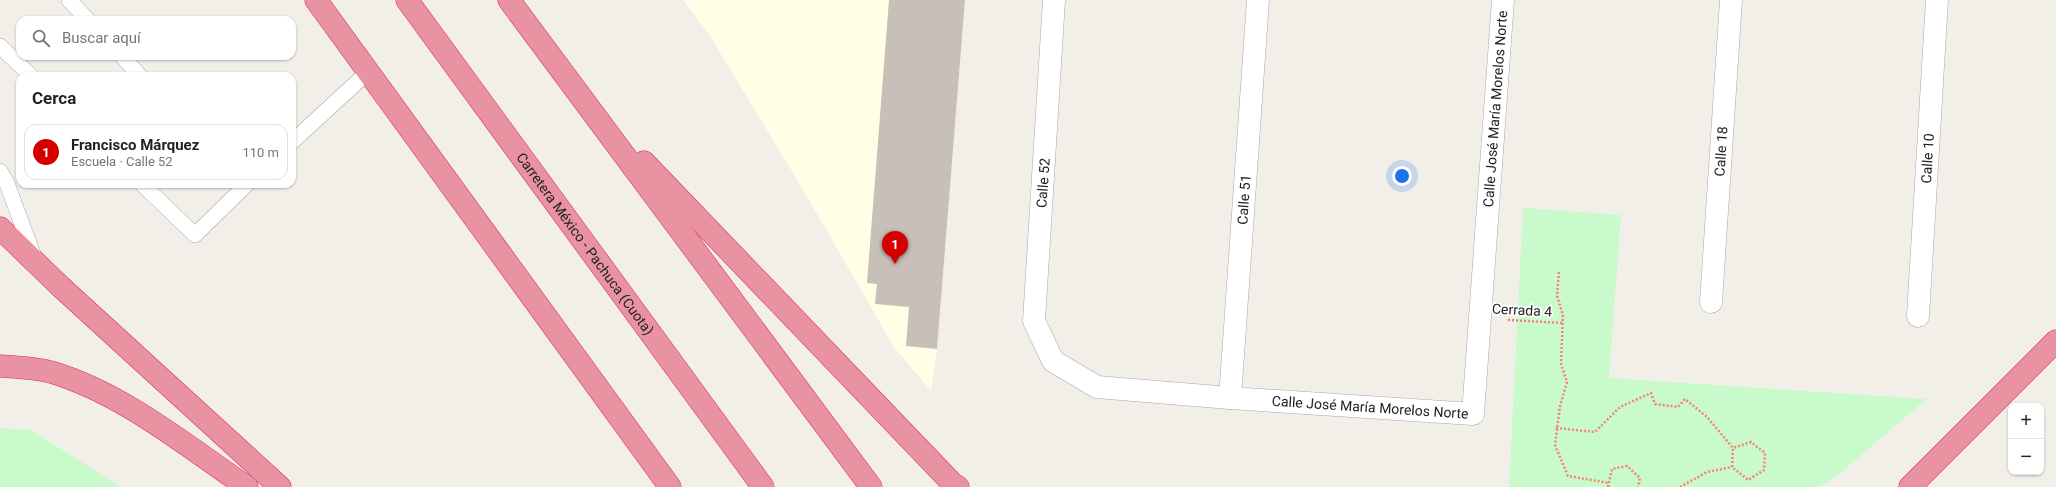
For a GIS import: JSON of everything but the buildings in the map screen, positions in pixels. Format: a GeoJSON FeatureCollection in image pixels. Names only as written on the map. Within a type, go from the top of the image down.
{"type":"FeatureCollection","features":[{"type":"Feature","properties":{"kind":"highway"},"geometry":{"type":"LineString","coordinates":[[316,0],[670,487]]}},
{"type":"Feature","properties":{"kind":"highway","name":"Carretera México - Pachuca (Cuota)"},"geometry":{"type":"LineString","coordinates":[[407,0],[763,487]]}},
{"type":"Feature","properties":{"kind":"highway"},"geometry":{"type":"LineString","coordinates":[[509,0],[872,487]]}},
{"type":"Feature","properties":{"kind":"highway"},"geometry":{"type":"LineString","coordinates":[[578,94],[952,483],[958,487]]}},
{"type":"Feature","properties":{"kind":"highway"},"geometry":{"type":"LineString","coordinates":[[0,228],[37,264],[280,487]]}},
{"type":"Feature","properties":{"kind":"highway"},"geometry":{"type":"LineString","coordinates":[[1910,487],[2056,341]]}},
{"type":"Feature","properties":{"kind":"highway"},"geometry":{"type":"LineString","coordinates":[[0,366],[50,372],[94,388],[131,408],[247,487]]}},
{"type":"Feature","properties":{"kind":"street","name":"Calle 52"},"geometry":{"type":"LineString","coordinates":[[1053,361],[1034,321],[1054,0]]}},
{"type":"Feature","properties":{"kind":"street","name":"Calle 51"},"geometry":{"type":"LineString","coordinates":[[1230,398],[1258,0]]}},
{"type":"Feature","properties":{"kind":"street","name":"Calle José María Morelos Norte"},"geometry":{"type":"LineString","coordinates":[[1053,361],[1097,387],[1230,398],[1473,414],[1503,0]]}},
{"type":"Feature","properties":{"kind":"street","name":"Calle 18"},"geometry":{"type":"LineString","coordinates":[[1711,302],[1730,0]]}},
{"type":"Feature","properties":{"kind":"street","name":"Calle 10"},"geometry":{"type":"LineString","coordinates":[[1918,316],[1937,0]]}},
{"type":"Feature","properties":{"kind":"lane"},"geometry":{"type":"LineString","coordinates":[[69,0],[84,16]]}},
{"type":"Feature","properties":{"kind":"lane"},"geometry":{"type":"LineString","coordinates":[[0,46],[27,72]]}},
{"type":"Feature","properties":{"kind":"lane"},"geometry":{"type":"LineString","coordinates":[[126,60],[136,72]]}},
{"type":"Feature","properties":{"kind":"lane"},"geometry":{"type":"LineString","coordinates":[[296,138],[368,72]]}},
{"type":"Feature","properties":{"kind":"lane"},"geometry":{"type":"LineString","coordinates":[[0,171],[6,180],[37,264]]}},
{"type":"Feature","properties":{"kind":"lane"},"geometry":{"type":"LineString","coordinates":[[146,188],[195,235],[241,188]]}},
{"type":"Feature","properties":{"kind":"path"},"geometry":{"type":"LineString","coordinates":[[1559,272],[1557,296],[1563,315],[1561,364],[1567,382],[1556,428],[1555,445],[1568,476],[1609,483]]}},
{"type":"Feature","properties":{"kind":"path","name":"Cerrada 4"},"geometry":{"type":"LineString","coordinates":[[1480,318],[1563,323]]}},
{"type":"Feature","properties":{"kind":"path"},"geometry":{"type":"LineString","coordinates":[[1556,428],[1596,432],[1620,407],[1651,393],[1655,404],[1678,407],[1685,398],[1707,416],[1733,448],[1732,467]]}},
{"type":"Feature","properties":{"kind":"path"},"geometry":{"type":"LineString","coordinates":[[1732,467],[1748,480],[1764,470],[1765,453],[1751,442],[1733,448]]}},
{"type":"Feature","properties":{"kind":"path"},"geometry":{"type":"LineString","coordinates":[[1608,487],[1612,469],[1627,466],[1640,478],[1638,487]]}},
{"type":"Feature","properties":{"kind":"path"},"geometry":{"type":"LineString","coordinates":[[1680,487],[1707,472],[1732,467]]}},
{"type":"Feature","properties":{"kind":"shaded area"},"geometry":{"type":"Polygon","coordinates":[[[683,0],[965,0],[937,349],[931,391],[894,347],[798,181],[708,33],[683,0]]]}},
{"type":"Feature","properties":{"kind":"green space"},"geometry":{"type":"Polygon","coordinates":[[[1523,208],[1621,215],[1609,378],[1927,399],[1832,480],[1817,487],[1509,487],[1523,208]]]}},
{"type":"Feature","properties":{"kind":"green space"},"geometry":{"type":"Polygon","coordinates":[[[0,428],[31,430],[121,487],[0,487],[0,428]]]}},
{"type":"Feature","properties":{"kind":"place","name":"Francisco Márquez"},"geometry":{"type":"Point","coordinates":[895,264]}}]}
